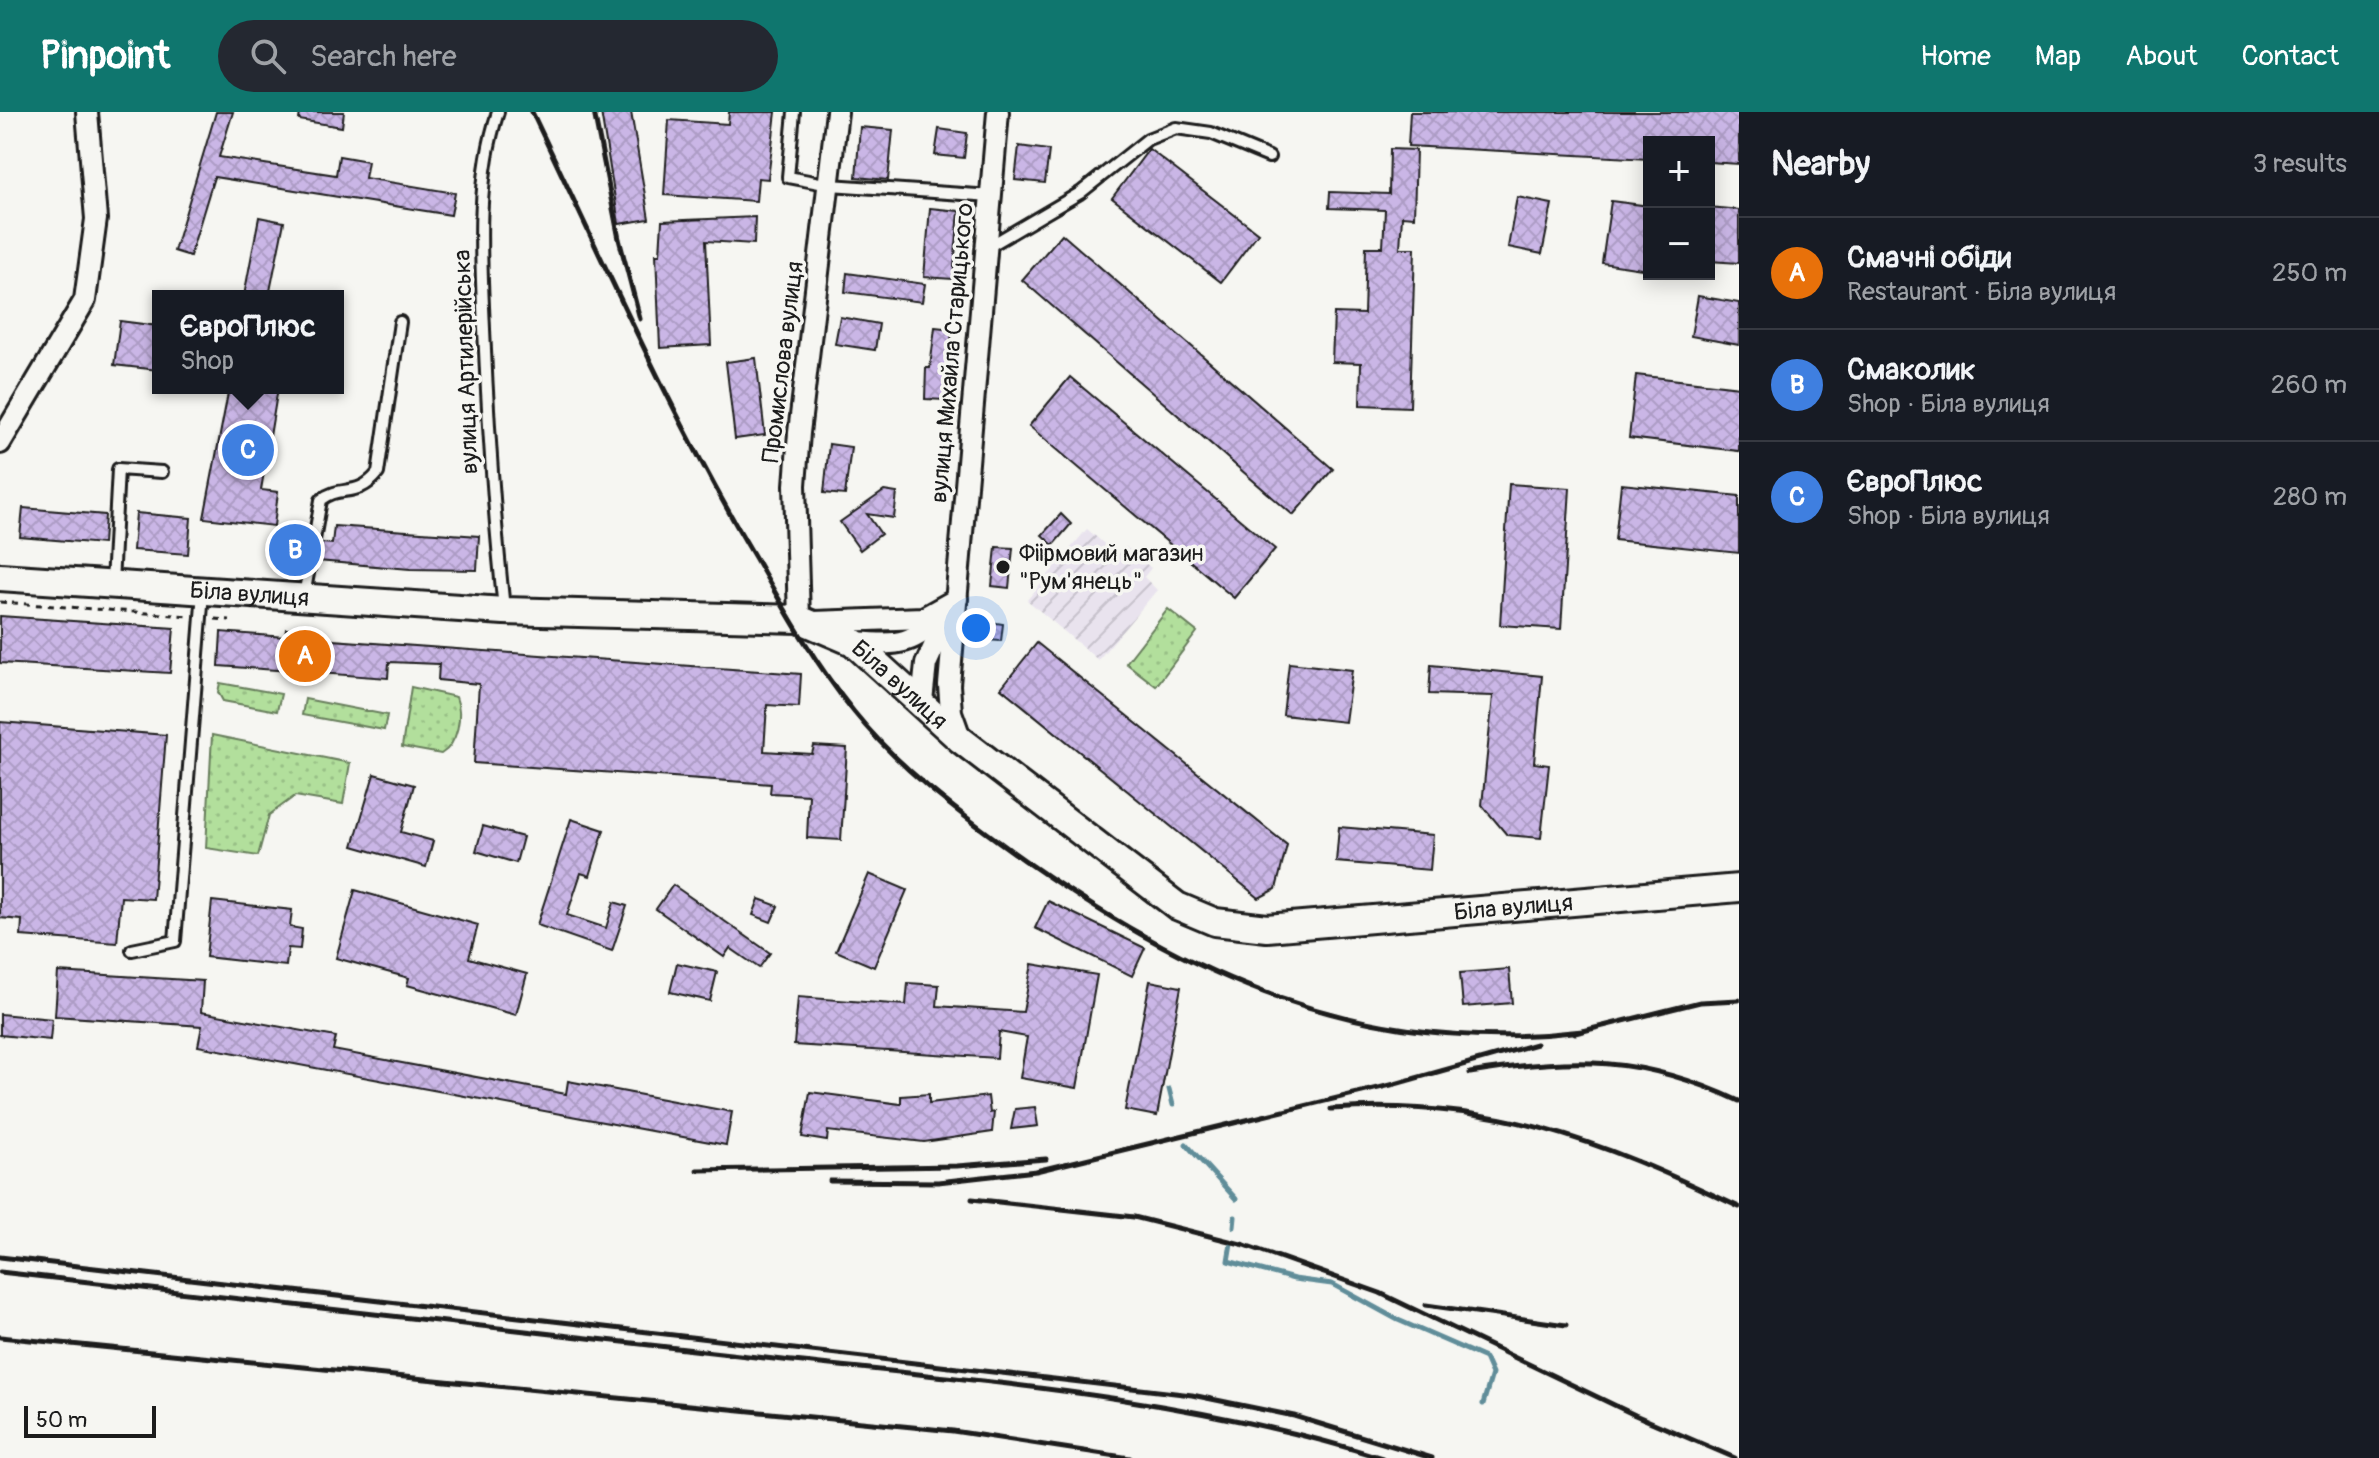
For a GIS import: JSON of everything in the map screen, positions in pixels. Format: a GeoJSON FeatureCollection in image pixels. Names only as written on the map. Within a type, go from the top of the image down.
{"type":"FeatureCollection","features":[{"type":"Feature","properties":{"kind":"street"},"geometry":{"type":"LineString","coordinates":[[0,443],[85,300],[96,219],[87,112]]}},
{"type":"Feature","properties":{"kind":"street","name":"Промислова вулиця"},"geometry":{"type":"LineString","coordinates":[[805,621],[796,472],[837,112]]}},
{"type":"Feature","properties":{"kind":"street","name":"вулиця Михайла Старицького"},"geometry":{"type":"LineString","coordinates":[[961,740],[951,712],[949,685],[998,112]]}},
{"type":"Feature","properties":{"kind":"street","name":"Біла вулиця"},"geometry":{"type":"LineString","coordinates":[[0,577],[111,585],[202,605],[304,598],[504,611],[805,621],[853,642],[922,701],[961,740],[1132,874],[1177,906],[1215,922],[1267,928],[1739,888]]}},
{"type":"Feature","properties":{"kind":"street"},"geometry":{"type":"LineString","coordinates":[[805,621],[923,618],[957,599]]}},
{"type":"Feature","properties":{"kind":"street"},"geometry":{"type":"LineString","coordinates":[[853,642],[900,645],[924,634],[957,599]]}},
{"type":"Feature","properties":{"kind":"street","name":"вулиця Михайла Старицького"},"geometry":{"type":"LineString","coordinates":[[922,701],[926,664],[957,599]]}},
{"type":"Feature","properties":{"kind":"lane","name":"вулиця Артилерійська"},"geometry":{"type":"LineString","coordinates":[[498,112],[490,136],[480,226],[489,468],[504,611]]}},
{"type":"Feature","properties":{"kind":"lane"},"geometry":{"type":"LineString","coordinates":[[794,112],[788,177],[830,185],[992,196]]}},
{"type":"Feature","properties":{"kind":"lane"},"geometry":{"type":"LineString","coordinates":[[988,247],[1080,193],[1148,139],[1176,128],[1211,133],[1269,157]]}},
{"type":"Feature","properties":{"kind":"lane"},"geometry":{"type":"LineString","coordinates":[[304,598],[321,500],[327,495],[368,486],[378,473],[400,322]]}},
{"type":"Feature","properties":{"kind":"lane"},"geometry":{"type":"LineString","coordinates":[[111,585],[118,469],[162,472]]}},
{"type":"Feature","properties":{"kind":"lane"},"geometry":{"type":"LineString","coordinates":[[132,950],[175,941],[202,605]]}},
{"type":"Feature","properties":{"kind":"path"},"geometry":{"type":"LineString","coordinates":[[0,602],[202,605],[230,620]]}},
{"type":"Feature","properties":{"kind":"shaded area"},"geometry":{"type":"Polygon","coordinates":[[[1087,529],[1117,555],[1126,547],[1151,568],[1144,577],[1157,590],[1098,660],[1027,600],[1087,529]]]}},
{"type":"Feature","properties":{"kind":"green space"},"geometry":{"type":"Polygon","coordinates":[[[1168,609],[1197,632],[1156,686],[1126,663],[1168,609]]]}},
{"type":"Feature","properties":{"kind":"green space"},"geometry":{"type":"Polygon","coordinates":[[[220,683],[281,694],[277,711],[223,701],[218,692],[220,683]]]}},
{"type":"Feature","properties":{"kind":"green space"},"geometry":{"type":"Polygon","coordinates":[[[411,687],[456,697],[458,728],[452,743],[441,754],[402,747],[411,687]]]}},
{"type":"Feature","properties":{"kind":"green space"},"geometry":{"type":"Polygon","coordinates":[[[305,699],[387,715],[384,730],[302,715],[305,699]]]}},
{"type":"Feature","properties":{"kind":"green space"},"geometry":{"type":"Polygon","coordinates":[[[212,735],[350,763],[343,804],[295,796],[269,815],[258,856],[206,848],[212,735]]]}},
{"type":"Feature","properties":{"kind":"building"},"geometry":{"type":"Polygon","coordinates":[[[216,112],[233,112],[219,157],[336,175],[339,156],[368,161],[365,178],[455,193],[451,215],[214,177],[190,256],[174,251],[216,112]]]}},
{"type":"Feature","properties":{"kind":"building"},"geometry":{"type":"Polygon","coordinates":[[[300,112],[344,112],[342,127],[299,120],[300,112]]]}},
{"type":"Feature","properties":{"kind":"building"},"geometry":{"type":"Polygon","coordinates":[[[601,112],[631,112],[649,219],[619,224],[601,112]]]}},
{"type":"Feature","properties":{"kind":"building"},"geometry":{"type":"Polygon","coordinates":[[[729,112],[776,112],[768,179],[758,178],[756,201],[664,195],[669,120],[728,124],[729,112]]]}},
{"type":"Feature","properties":{"kind":"building"},"geometry":{"type":"Polygon","coordinates":[[[1410,112],[1739,112],[1739,164],[1715,162],[1715,136],[1643,136],[1643,159],[1408,146],[1410,112]]]}},
{"type":"Feature","properties":{"kind":"building"},"geometry":{"type":"Polygon","coordinates":[[[860,127],[893,130],[888,180],[856,177],[860,127]]]}},
{"type":"Feature","properties":{"kind":"building"},"geometry":{"type":"Polygon","coordinates":[[[939,129],[967,133],[964,158],[935,155],[939,129]]]}},
{"type":"Feature","properties":{"kind":"building"},"geometry":{"type":"Polygon","coordinates":[[[1019,146],[1049,150],[1045,183],[1015,180],[1019,146]]]}},
{"type":"Feature","properties":{"kind":"building"},"geometry":{"type":"Polygon","coordinates":[[[1149,149],[1258,233],[1221,282],[1112,198],[1149,149]]]}},
{"type":"Feature","properties":{"kind":"building"},"geometry":{"type":"Polygon","coordinates":[[[1390,149],[1416,150],[1414,217],[1402,216],[1400,248],[1415,248],[1410,407],[1360,405],[1361,363],[1332,362],[1334,313],[1364,314],[1366,247],[1383,247],[1385,210],[1329,208],[1330,192],[1389,194],[1390,149]]]}},
{"type":"Feature","properties":{"kind":"building"},"geometry":{"type":"Polygon","coordinates":[[[1517,197],[1552,204],[1542,254],[1508,247],[1517,197]]]}},
{"type":"Feature","properties":{"kind":"building"},"geometry":{"type":"Polygon","coordinates":[[[1611,201],[1643,205],[1643,269],[1602,263],[1611,201]]]}},
{"type":"Feature","properties":{"kind":"building"},"geometry":{"type":"Polygon","coordinates":[[[930,208],[959,211],[953,279],[924,277],[930,208]]]}},
{"type":"Feature","properties":{"kind":"building"},"geometry":{"type":"Polygon","coordinates":[[[1715,208],[1739,210],[1739,263],[1715,261],[1715,208]]]}},
{"type":"Feature","properties":{"kind":"building"},"geometry":{"type":"Polygon","coordinates":[[[259,217],[284,222],[270,290],[245,290],[259,217]]]}},
{"type":"Feature","properties":{"kind":"building"},"geometry":{"type":"Polygon","coordinates":[[[755,217],[754,244],[706,241],[711,345],[660,348],[656,254],[660,254],[662,221],[755,217]]]}},
{"type":"Feature","properties":{"kind":"building"},"geometry":{"type":"Polygon","coordinates":[[[1062,234],[1333,469],[1293,515],[1022,280],[1062,234]]]}},
{"type":"Feature","properties":{"kind":"building"},"geometry":{"type":"Polygon","coordinates":[[[847,273],[925,284],[922,302],[845,292],[847,273]]]}},
{"type":"Feature","properties":{"kind":"building"},"geometry":{"type":"Polygon","coordinates":[[[1698,296],[1739,303],[1739,345],[1691,336],[1698,296]]]}},
{"type":"Feature","properties":{"kind":"building"},"geometry":{"type":"Polygon","coordinates":[[[840,317],[879,324],[875,350],[835,344],[840,317]]]}},
{"type":"Feature","properties":{"kind":"building"},"geometry":{"type":"Polygon","coordinates":[[[120,321],[152,325],[152,369],[114,365],[120,321]]]}},
{"type":"Feature","properties":{"kind":"building"},"geometry":{"type":"Polygon","coordinates":[[[935,327],[952,329],[946,400],[925,399],[926,368],[930,368],[935,327]]]}},
{"type":"Feature","properties":{"kind":"building"},"geometry":{"type":"Polygon","coordinates":[[[756,358],[765,435],[735,439],[726,362],[756,358]]]}},
{"type":"Feature","properties":{"kind":"building"},"geometry":{"type":"Polygon","coordinates":[[[1636,375],[1739,387],[1739,451],[1629,438],[1636,375]]]}},
{"type":"Feature","properties":{"kind":"building"},"geometry":{"type":"Polygon","coordinates":[[[1070,377],[1275,549],[1234,598],[1029,426],[1070,377]]]}},
{"type":"Feature","properties":{"kind":"building"},"geometry":{"type":"Polygon","coordinates":[[[228,394],[277,394],[261,490],[278,492],[274,526],[204,518],[228,394]]]}},
{"type":"Feature","properties":{"kind":"building"},"geometry":{"type":"Polygon","coordinates":[[[829,444],[851,447],[845,495],[824,493],[829,444]]]}},
{"type":"Feature","properties":{"kind":"building"},"geometry":{"type":"Polygon","coordinates":[[[1509,484],[1570,488],[1561,629],[1500,625],[1509,484]]]}},
{"type":"Feature","properties":{"kind":"building"},"geometry":{"type":"Polygon","coordinates":[[[1621,484],[1739,496],[1739,553],[1615,540],[1621,484]]]}},
{"type":"Feature","properties":{"kind":"building"},"geometry":{"type":"Polygon","coordinates":[[[884,491],[897,493],[894,518],[867,514],[881,534],[860,550],[840,522],[884,491]]]}},
{"type":"Feature","properties":{"kind":"building"},"geometry":{"type":"Polygon","coordinates":[[[23,508],[105,515],[103,544],[20,537],[23,508]]]}},
{"type":"Feature","properties":{"kind":"building"},"geometry":{"type":"Polygon","coordinates":[[[136,513],[191,518],[188,554],[133,550],[136,513]]]}},
{"type":"Feature","properties":{"kind":"building"},"geometry":{"type":"Polygon","coordinates":[[[1061,514],[1071,524],[1053,545],[1042,535],[1061,514]]]}},
{"type":"Feature","properties":{"kind":"building"},"geometry":{"type":"Polygon","coordinates":[[[334,526],[479,536],[477,570],[410,569],[318,561],[322,543],[332,544],[334,526]]]}},
{"type":"Feature","properties":{"kind":"building"},"geometry":{"type":"Polygon","coordinates":[[[282,540],[306,542],[302,560],[281,558],[282,540]]]}},
{"type":"Feature","properties":{"kind":"building","name":"Фіірмовий магазин \"Рум'янець\""},"geometry":{"type":"Polygon","coordinates":[[[996,547],[1013,548],[1009,588],[992,586],[996,547]]]}},
{"type":"Feature","properties":{"kind":"building"},"geometry":{"type":"Polygon","coordinates":[[[0,616],[174,628],[170,673],[0,663],[0,616]]]}},
{"type":"Feature","properties":{"kind":"building"},"geometry":{"type":"Polygon","coordinates":[[[990,622],[1003,624],[1001,641],[987,640],[990,622]]]}},
{"type":"Feature","properties":{"kind":"building"},"geometry":{"type":"Polygon","coordinates":[[[286,629],[306,629],[305,638],[801,674],[799,707],[767,705],[764,751],[812,754],[814,746],[847,748],[841,840],[807,838],[809,795],[770,793],[771,784],[474,763],[479,684],[438,680],[439,664],[389,662],[388,678],[219,666],[221,632],[285,637],[286,629]]]}},
{"type":"Feature","properties":{"kind":"building"},"geometry":{"type":"Polygon","coordinates":[[[1037,643],[1287,845],[1276,889],[1259,898],[1001,688],[1037,643]]]}},
{"type":"Feature","properties":{"kind":"building"},"geometry":{"type":"Polygon","coordinates":[[[1289,663],[1352,670],[1345,722],[1283,715],[1289,663]]]}},
{"type":"Feature","properties":{"kind":"building"},"geometry":{"type":"Polygon","coordinates":[[[1431,665],[1542,676],[1534,763],[1549,765],[1541,838],[1507,835],[1482,805],[1493,696],[1429,694],[1431,665]]]}},
{"type":"Feature","properties":{"kind":"building"},"geometry":{"type":"Polygon","coordinates":[[[0,722],[166,735],[153,899],[121,897],[117,943],[21,936],[22,920],[0,918],[0,722]]]}},
{"type":"Feature","properties":{"kind":"building"},"geometry":{"type":"Polygon","coordinates":[[[374,774],[414,785],[401,832],[433,841],[426,867],[353,846],[374,774]]]}},
{"type":"Feature","properties":{"kind":"building"},"geometry":{"type":"Polygon","coordinates":[[[571,819],[604,830],[590,876],[581,873],[567,915],[606,928],[614,902],[627,906],[612,951],[537,925],[571,819]]]}},
{"type":"Feature","properties":{"kind":"building"},"geometry":{"type":"Polygon","coordinates":[[[483,826],[523,837],[516,863],[476,851],[483,826]]]}},
{"type":"Feature","properties":{"kind":"building"},"geometry":{"type":"Polygon","coordinates":[[[1339,827],[1433,835],[1430,870],[1336,862],[1339,827]]]}},
{"type":"Feature","properties":{"kind":"building"},"geometry":{"type":"Polygon","coordinates":[[[869,874],[907,890],[874,967],[836,951],[869,874]]]}},
{"type":"Feature","properties":{"kind":"building"},"geometry":{"type":"Polygon","coordinates":[[[673,885],[770,953],[759,968],[730,948],[724,957],[656,909],[673,885]]]}},
{"type":"Feature","properties":{"kind":"building"},"geometry":{"type":"Polygon","coordinates":[[[355,890],[478,925],[469,958],[527,974],[516,1015],[407,985],[409,978],[336,958],[355,890]]]}},
{"type":"Feature","properties":{"kind":"building"},"geometry":{"type":"Polygon","coordinates":[[[759,899],[778,906],[771,922],[753,915],[759,899]]]}},
{"type":"Feature","properties":{"kind":"building"},"geometry":{"type":"Polygon","coordinates":[[[212,901],[292,910],[290,927],[302,929],[300,949],[288,948],[286,966],[206,957],[212,901]]]}},
{"type":"Feature","properties":{"kind":"building"},"geometry":{"type":"Polygon","coordinates":[[[1048,901],[1145,948],[1132,976],[1035,928],[1048,901]]]}},
{"type":"Feature","properties":{"kind":"building"},"geometry":{"type":"Polygon","coordinates":[[[677,963],[717,972],[710,1001],[670,992],[677,963]]]}},
{"type":"Feature","properties":{"kind":"building"},"geometry":{"type":"Polygon","coordinates":[[[1032,964],[1097,975],[1077,1088],[1020,1078],[1027,1037],[999,1032],[997,1058],[794,1045],[798,997],[906,1005],[908,983],[939,985],[937,1006],[1023,1012],[1032,964]]]}},
{"type":"Feature","properties":{"kind":"building"},"geometry":{"type":"Polygon","coordinates":[[[1509,969],[1512,1003],[1463,1007],[1460,973],[1509,969]]]}},
{"type":"Feature","properties":{"kind":"building"},"geometry":{"type":"Polygon","coordinates":[[[58,972],[203,981],[201,1012],[336,1037],[333,1050],[566,1094],[568,1081],[732,1112],[726,1145],[198,1046],[202,1026],[55,1016],[58,972]]]}},
{"type":"Feature","properties":{"kind":"building"},"geometry":{"type":"Polygon","coordinates":[[[1150,981],[1181,987],[1157,1116],[1125,1110],[1150,981]]]}},
{"type":"Feature","properties":{"kind":"building"},"geometry":{"type":"Polygon","coordinates":[[[0,1014],[52,1019],[50,1040],[0,1035],[0,1014]]]}},
{"type":"Feature","properties":{"kind":"building"},"geometry":{"type":"Polygon","coordinates":[[[810,1092],[901,1104],[901,1096],[929,1094],[929,1103],[988,1096],[990,1113],[994,1112],[992,1132],[924,1142],[828,1131],[827,1141],[802,1137],[810,1092]]]}},
{"type":"Feature","properties":{"kind":"building"},"geometry":{"type":"Polygon","coordinates":[[[1035,1107],[1038,1126],[1011,1129],[1015,1109],[1035,1107]]]}},
{"type":"Feature","properties":{"kind":"waterway"},"geometry":{"type":"LineString","coordinates":[[1169,1089],[1173,1105]]}},
{"type":"Feature","properties":{"kind":"waterway"},"geometry":{"type":"LineString","coordinates":[[1186,1144],[1236,1199]]}},
{"type":"Feature","properties":{"kind":"waterway"},"geometry":{"type":"LineString","coordinates":[[1234,1227],[1235,1217]]}},
{"type":"Feature","properties":{"kind":"waterway"},"geometry":{"type":"LineString","coordinates":[[1231,1243],[1228,1261],[1294,1279],[1332,1284],[1398,1320],[1485,1358],[1492,1374],[1483,1404]]}},
{"type":"Feature","properties":{"kind":"railway"},"geometry":{"type":"LineString","coordinates":[[532,112],[695,450],[779,599],[814,657],[854,712],[890,752],[929,787],[1013,852],[1145,937],[1212,971],[1281,998],[1352,1019],[1425,1032],[1502,1036],[1583,1031]]}},
{"type":"Feature","properties":{"kind":"railway"},"geometry":{"type":"LineString","coordinates":[[594,112],[619,239],[640,319]]}},
{"type":"Feature","properties":{"kind":"railway"},"geometry":{"type":"LineString","coordinates":[[1575,1033],[1700,1002],[1739,1000]]}},
{"type":"Feature","properties":{"kind":"railway"},"geometry":{"type":"LineString","coordinates":[[830,1181],[938,1182],[1036,1171],[1395,1084],[1536,1044]]}},
{"type":"Feature","properties":{"kind":"railway"},"geometry":{"type":"LineString","coordinates":[[1470,1073],[1542,1064],[1607,1064],[1671,1075],[1739,1101]]}},
{"type":"Feature","properties":{"kind":"railway"},"geometry":{"type":"LineString","coordinates":[[1331,1109],[1389,1107],[1442,1110],[1542,1128],[1638,1161],[1739,1207]]}},
{"type":"Feature","properties":{"kind":"railway"},"geometry":{"type":"LineString","coordinates":[[697,1170],[957,1166],[1046,1159]]}},
{"type":"Feature","properties":{"kind":"railway"},"geometry":{"type":"LineString","coordinates":[[972,1199],[1134,1217],[1245,1245],[1380,1293],[1635,1415],[1735,1458]]}},
{"type":"Feature","properties":{"kind":"railway"},"geometry":{"type":"LineString","coordinates":[[0,1257],[1192,1395],[1294,1416],[1432,1458]]}},
{"type":"Feature","properties":{"kind":"railway"},"geometry":{"type":"LineString","coordinates":[[0,1272],[1081,1394],[1233,1419],[1382,1458]]}},
{"type":"Feature","properties":{"kind":"railway"},"geometry":{"type":"LineString","coordinates":[[1426,1305],[1566,1325]]}},
{"type":"Feature","properties":{"kind":"railway"},"geometry":{"type":"LineString","coordinates":[[0,1337],[953,1431],[1130,1458]]}},
{"type":"Feature","properties":{"kind":"place","name":"ЄвроПлюс"},"geometry":{"type":"Point","coordinates":[248,450]}},
{"type":"Feature","properties":{"kind":"place","name":"Смаколик"},"geometry":{"type":"Point","coordinates":[295,550]}},
{"type":"Feature","properties":{"kind":"place","name":"Фіірмовий магазин \"Рум'янець\""},"geometry":{"type":"Point","coordinates":[1003,567]}},
{"type":"Feature","properties":{"kind":"place","name":"Смачні обіди"},"geometry":{"type":"Point","coordinates":[305,656]}}]}
